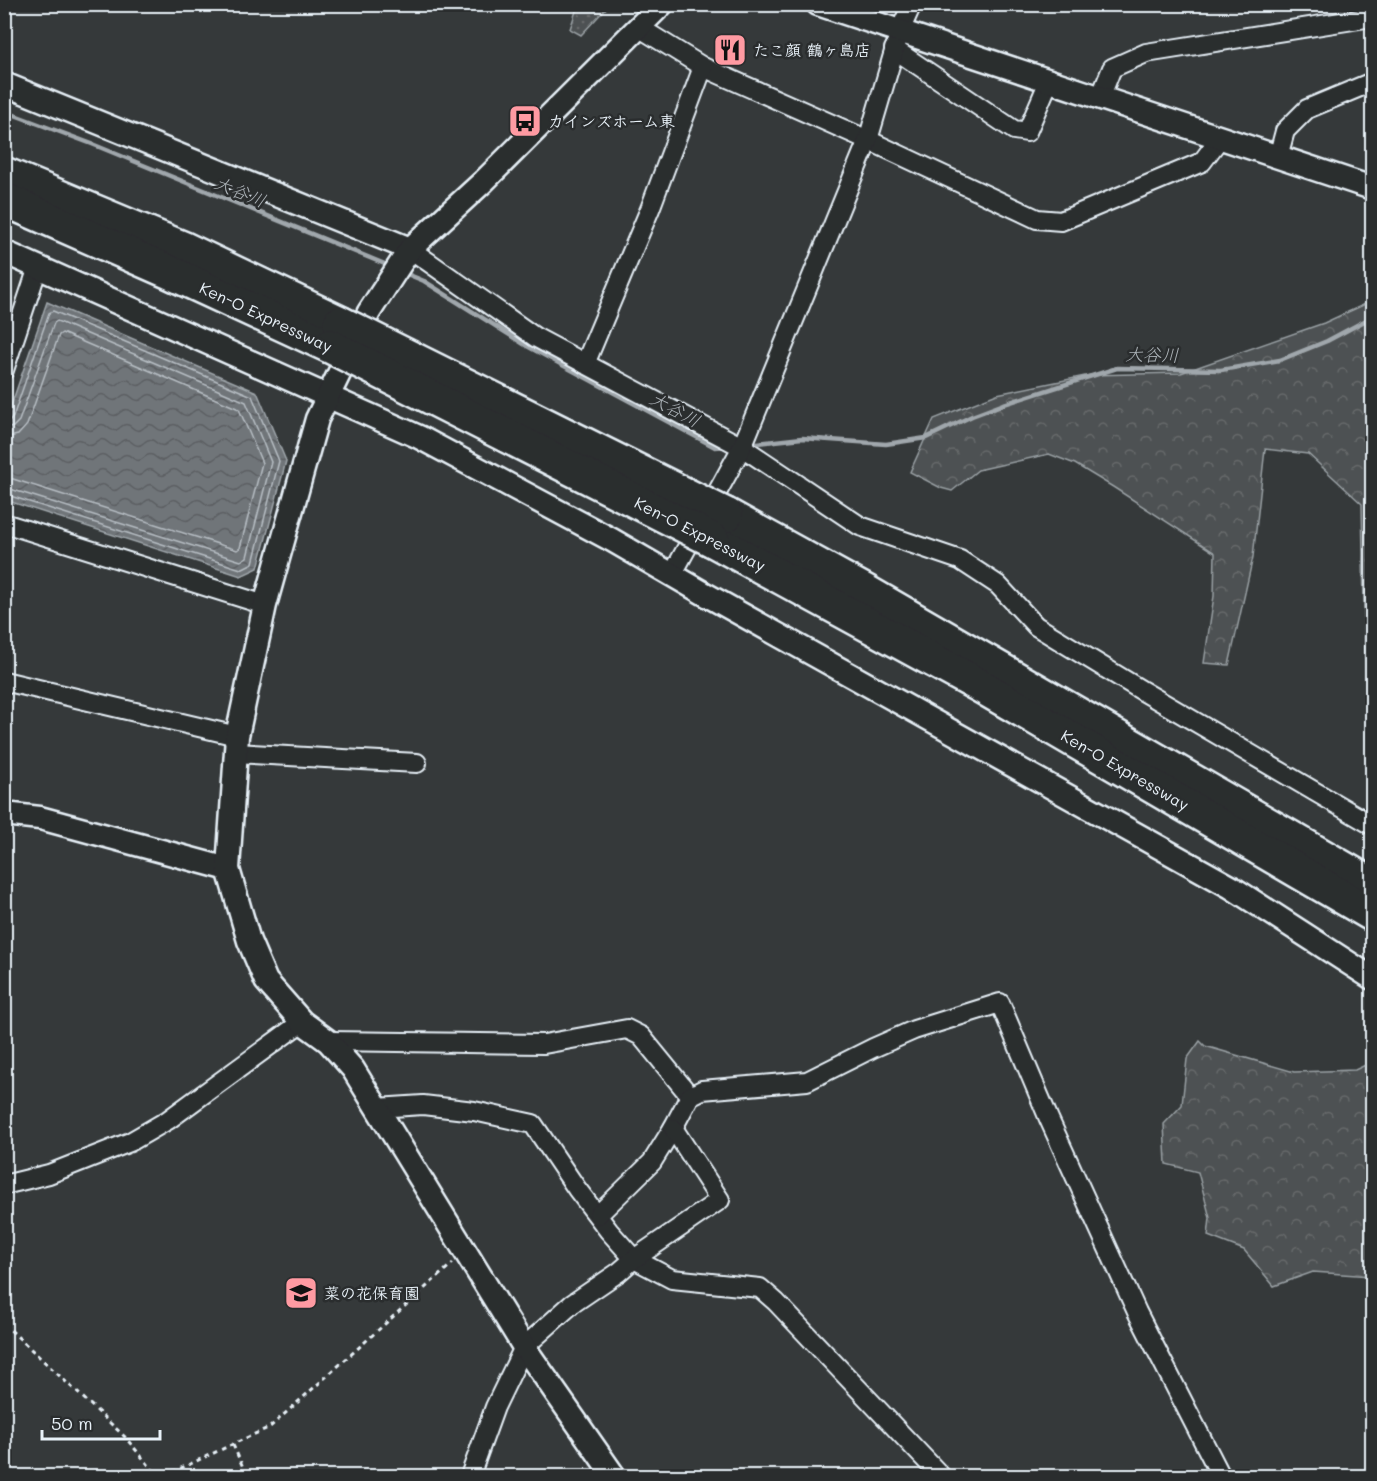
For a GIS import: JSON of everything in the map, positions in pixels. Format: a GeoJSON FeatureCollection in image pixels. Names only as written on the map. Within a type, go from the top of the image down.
{"type":"FeatureCollection","features":[{"type":"Feature","properties":{"kind":"highway","name":"Ken-O Expressway"},"geometry":{"type":"LineString","coordinates":[[4,174],[182,248],[335,335],[719,528],[866,592],[1315,865]]}},
{"type":"Feature","properties":{"kind":"highway","name":"Ken-O Expressway"},"geometry":{"type":"LineString","coordinates":[[4,199],[170,272],[335,335]]}},
{"type":"Feature","properties":{"kind":"highway"},"geometry":{"type":"LineString","coordinates":[[1315,865],[1372,883]]}},
{"type":"Feature","properties":{"kind":"highway"},"geometry":{"type":"LineString","coordinates":[[1315,865],[1372,916]]}},
{"type":"Feature","properties":{"kind":"street"},"geometry":{"type":"LineString","coordinates":[[614,1476],[524,1347],[353,1070],[328,1041],[302,1022],[266,981],[249,941],[228,869],[236,744],[265,604],[316,419],[369,312],[410,249],[484,181],[662,4]]}},
{"type":"Feature","properties":{"kind":"street"},"geometry":{"type":"LineString","coordinates":[[818,4],[897,40],[1049,81],[1372,188]]}},
{"type":"Feature","properties":{"kind":"street"},"geometry":{"type":"LineString","coordinates":[[672,575],[742,447],[868,140],[897,40],[912,4]]}},
{"type":"Feature","properties":{"kind":"street"},"geometry":{"type":"LineString","coordinates":[[1100,98],[1112,68],[1146,52],[1372,17]]}},
{"type":"Feature","properties":{"kind":"street"},"geometry":{"type":"LineString","coordinates":[[640,27],[703,67],[1038,219],[1061,221],[1202,162],[1220,138]]}},
{"type":"Feature","properties":{"kind":"street"},"geometry":{"type":"LineString","coordinates":[[897,40],[1014,130],[1027,132],[1049,81]]}},
{"type":"Feature","properties":{"kind":"street"},"geometry":{"type":"LineString","coordinates":[[585,363],[650,208],[703,67]]}},
{"type":"Feature","properties":{"kind":"street"},"geometry":{"type":"LineString","coordinates":[[1278,157],[1285,131],[1307,109],[1372,82]]}},
{"type":"Feature","properties":{"kind":"street"},"geometry":{"type":"LineString","coordinates":[[4,84],[410,249],[535,337],[742,447],[860,526],[960,560],[998,585],[1036,626],[1372,825]]}},
{"type":"Feature","properties":{"kind":"street"},"geometry":{"type":"LineString","coordinates":[[4,252],[326,398],[419,437],[612,540],[1231,887],[1372,978]]}},
{"type":"Feature","properties":{"kind":"street"},"geometry":{"type":"LineString","coordinates":[[4,370],[38,267]]}},
{"type":"Feature","properties":{"kind":"street"},"geometry":{"type":"LineString","coordinates":[[4,523],[265,604]]}},
{"type":"Feature","properties":{"kind":"street"},"geometry":{"type":"LineString","coordinates":[[4,681],[236,744],[417,763]]}},
{"type":"Feature","properties":{"kind":"street"},"geometry":{"type":"LineString","coordinates":[[4,814],[40,818],[228,869]]}},
{"type":"Feature","properties":{"kind":"street"},"geometry":{"type":"LineString","coordinates":[[598,1215],[652,1162],[674,1128],[690,1096],[702,1090],[807,1081],[914,1030],[1000,1003],[1049,1119],[1137,1312],[1221,1476]]}},
{"type":"Feature","properties":{"kind":"street"},"geometry":{"type":"LineString","coordinates":[[4,1185],[50,1174],[130,1142],[177,1113],[302,1022]]}},
{"type":"Feature","properties":{"kind":"street"},"geometry":{"type":"LineString","coordinates":[[328,1041],[544,1044],[627,1029],[641,1036],[690,1096]]}},
{"type":"Feature","properties":{"kind":"street"},"geometry":{"type":"LineString","coordinates":[[377,1108],[423,1105],[474,1111],[533,1124],[577,1189],[609,1231],[634,1258],[672,1279],[760,1288],[776,1302],[941,1476]]}},
{"type":"Feature","properties":{"kind":"street"},"geometry":{"type":"LineString","coordinates":[[470,1476],[495,1407],[524,1347],[572,1304],[619,1272],[634,1258],[720,1200],[674,1128]]}},
{"type":"Feature","properties":{"kind":"path"},"geometry":{"type":"LineString","coordinates":[[164,1476],[270,1427],[465,1251]]}},
{"type":"Feature","properties":{"kind":"path"},"geometry":{"type":"LineString","coordinates":[[4,1324],[124,1436],[158,1476]]}},
{"type":"Feature","properties":{"kind":"path"},"geometry":{"type":"LineString","coordinates":[[233,1445],[247,1476]]}},
{"type":"Feature","properties":{"kind":"green space"},"geometry":{"type":"Polygon","coordinates":[[[578,4],[609,5],[581,35],[570,29],[578,4]]]}},
{"type":"Feature","properties":{"kind":"green space"},"geometry":{"type":"Polygon","coordinates":[[[1372,301],[1372,713],[1366,707],[1362,504],[1308,454],[1265,449],[1253,557],[1229,665],[1204,663],[1214,596],[1215,553],[1075,464],[1049,454],[978,470],[952,491],[941,488],[910,472],[934,419],[997,394],[1090,375],[1181,373],[1324,323],[1372,301]]]}},
{"type":"Feature","properties":{"kind":"green space"},"geometry":{"type":"Polygon","coordinates":[[[1200,1041],[1205,1046],[1294,1072],[1355,1070],[1372,1062],[1371,1276],[1313,1272],[1274,1286],[1244,1250],[1208,1236],[1210,1218],[1198,1172],[1166,1164],[1164,1124],[1182,1105],[1187,1059],[1200,1041]]]}},
{"type":"Feature","properties":{"kind":"water"},"geometry":{"type":"Polygon","coordinates":[[[47,302],[257,392],[286,461],[258,568],[241,576],[5,500],[5,423],[47,302]]]}},
{"type":"Feature","properties":{"kind":"waterway","name":"大谷川"},"geometry":{"type":"LineString","coordinates":[[4,111],[92,144],[392,267]]}},
{"type":"Feature","properties":{"kind":"waterway","name":"大谷川"},"geometry":{"type":"LineString","coordinates":[[402,272],[424,281],[527,346],[715,447],[728,446]]}},
{"type":"Feature","properties":{"kind":"waterway","name":"大谷川"},"geometry":{"type":"LineString","coordinates":[[748,444],[802,438],[886,444],[926,438],[1004,404],[1117,368],[1221,370],[1280,360],[1327,341],[1372,317]]}},
{"type":"Feature","properties":{"kind":"place","name":"たこ顔 鶴ヶ島店"},"geometry":{"type":"Point","coordinates":[730,50]}},
{"type":"Feature","properties":{"kind":"place","name":"カインズホーム東"},"geometry":{"type":"Point","coordinates":[525,121]}},
{"type":"Feature","properties":{"kind":"place","name":"菜の花保育園"},"geometry":{"type":"Point","coordinates":[301,1293]}}]}
